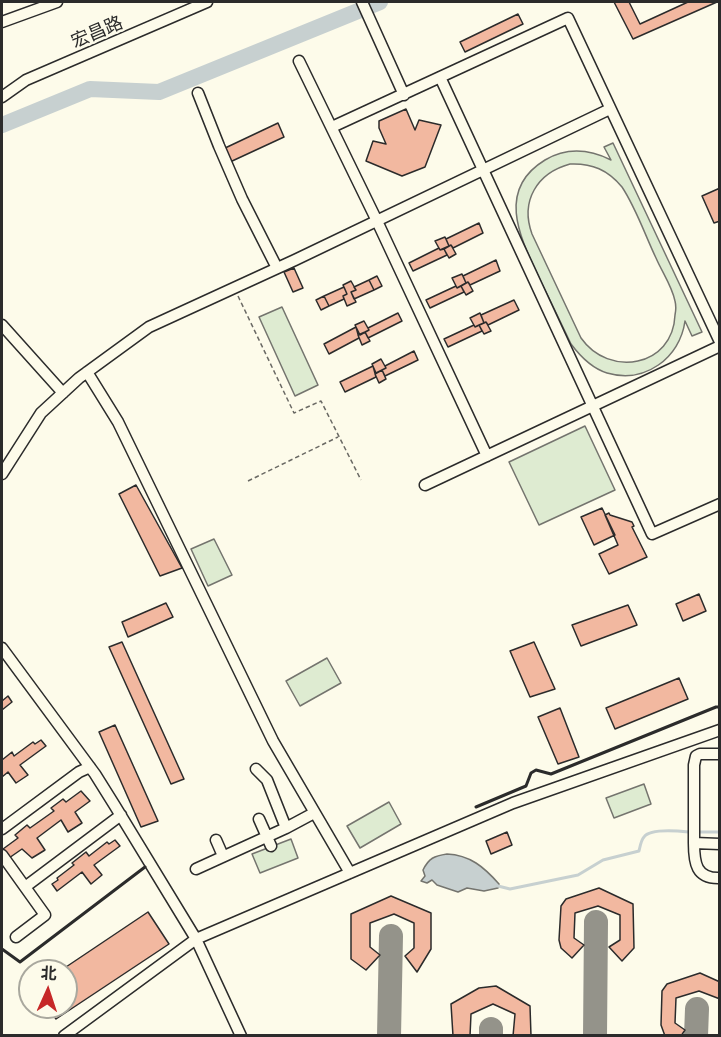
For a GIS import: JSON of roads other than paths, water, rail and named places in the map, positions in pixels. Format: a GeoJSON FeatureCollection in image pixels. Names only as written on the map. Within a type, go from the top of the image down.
{"type":"FeatureCollection","features":[{"type":"Feature","properties":{"kind":"street"},"geometry":{"type":"LineString","coordinates":[[2,22],[57,2]]}},
{"type":"Feature","properties":{"kind":"street","name":"宏昌路"},"geometry":{"type":"LineString","coordinates":[[2,97],[26,80],[207,2]]}},
{"type":"Feature","properties":{"kind":"street"},"geometry":{"type":"LineString","coordinates":[[364,7],[404,95]]}},
{"type":"Feature","properties":{"kind":"street"},"geometry":{"type":"LineString","coordinates":[[332,127],[568,18],[720,344],[425,485]]}},
{"type":"Feature","properties":{"kind":"street"},"geometry":{"type":"LineString","coordinates":[[299,61],[487,456]]}},
{"type":"Feature","properties":{"kind":"street"},"geometry":{"type":"LineString","coordinates":[[440,77],[652,534],[720,504]]}},
{"type":"Feature","properties":{"kind":"street"},"geometry":{"type":"LineString","coordinates":[[198,93],[237,188],[277,268]]}},
{"type":"Feature","properties":{"kind":"street"},"geometry":{"type":"LineString","coordinates":[[2,474],[41,413],[87,372],[149,327],[610,109]]}},
{"type":"Feature","properties":{"kind":"street"},"geometry":{"type":"LineString","coordinates":[[2,325],[63,393]]}},
{"type":"Feature","properties":{"kind":"street"},"geometry":{"type":"LineString","coordinates":[[87,372],[118,423],[273,741],[351,873]]}},
{"type":"Feature","properties":{"kind":"street"},"geometry":{"type":"LineString","coordinates":[[2,648],[90,767],[121,815],[196,939],[241,1035]]}},
{"type":"Feature","properties":{"kind":"street"},"geometry":{"type":"LineString","coordinates":[[64,1035],[196,939],[513,803],[720,730]]}},
{"type":"Feature","properties":{"kind":"street"},"geometry":{"type":"LineString","coordinates":[[720,754],[700,754],[696,756],[694,765],[694,860],[700,873],[704,876],[720,878]]}},
{"type":"Feature","properties":{"kind":"street"},"geometry":{"type":"LineString","coordinates":[[2,830],[79,772],[90,767]]}},
{"type":"Feature","properties":{"kind":"street"},"geometry":{"type":"LineString","coordinates":[[256,769],[267,780],[286,828]]}},
{"type":"Feature","properties":{"kind":"street"},"geometry":{"type":"LineString","coordinates":[[196,869],[223,855],[269,842],[286,828],[314,813]]}},
{"type":"Feature","properties":{"kind":"street"},"geometry":{"type":"LineString","coordinates":[[25,888],[121,815]]}},
{"type":"Feature","properties":{"kind":"street"},"geometry":{"type":"LineString","coordinates":[[259,819],[269,842]]}},
{"type":"Feature","properties":{"kind":"street"},"geometry":{"type":"LineString","coordinates":[[216,840],[223,855]]}},
{"type":"Feature","properties":{"kind":"street"},"geometry":{"type":"LineString","coordinates":[[694,843],[720,844]]}},
{"type":"Feature","properties":{"kind":"street"},"geometry":{"type":"LineString","coordinates":[[2,855],[45,915],[16,937]]}},
{"type":"Feature","properties":{"kind":"waterway"},"geometry":{"type":"LineString","coordinates":[[2,125],[90,89],[159,92],[380,2]]}},
{"type":"Feature","properties":{"kind":"waterway"},"geometry":{"type":"LineString","coordinates":[[498,886],[510,889],[578,875],[603,860],[639,851],[644,837],[652,832],[689,832]]}},
{"type":"Feature","properties":{"kind":"waterway"},"geometry":{"type":"LineString","coordinates":[[699,832],[720,832]]}}]}
